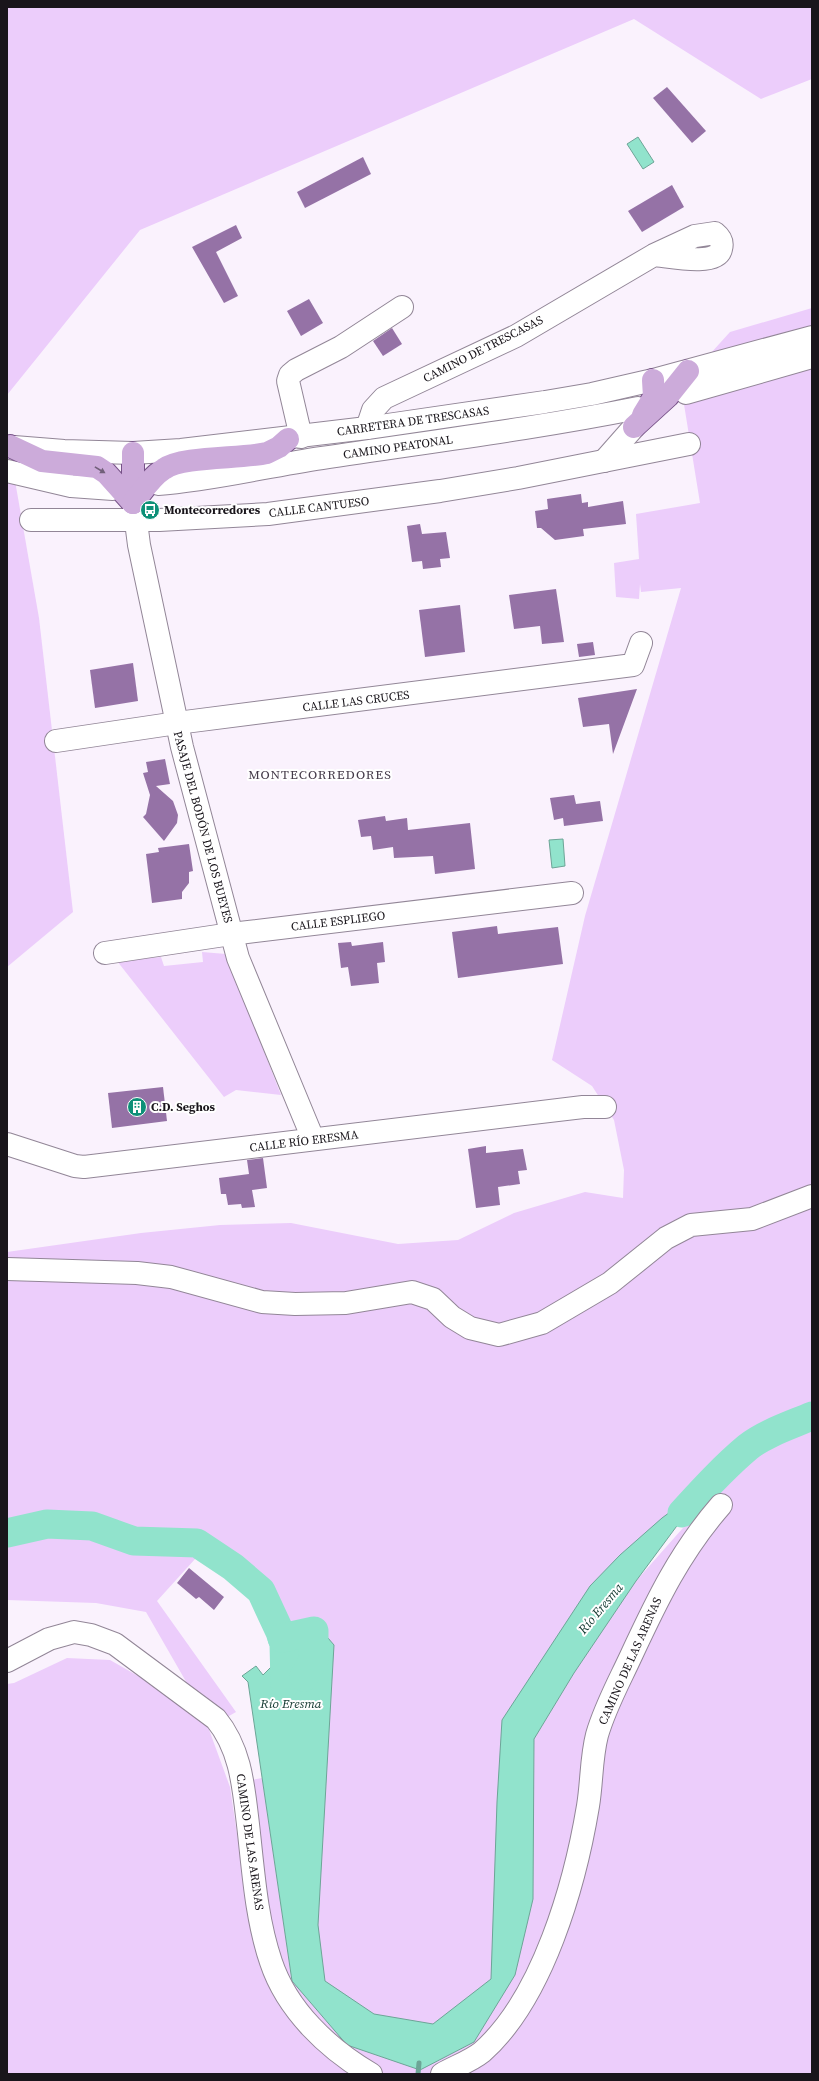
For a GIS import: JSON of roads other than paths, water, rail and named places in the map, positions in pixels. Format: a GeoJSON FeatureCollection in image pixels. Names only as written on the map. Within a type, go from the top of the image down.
{"type":"FeatureCollection","features":[{"type":"Feature","properties":{"kind":"main road"},"geometry":{"type":"LineString","coordinates":[[636,418],[668,396],[688,371]]}},
{"type":"Feature","properties":{"kind":"main road"},"geometry":{"type":"LineString","coordinates":[[636,418],[654,397],[653,380]]}},
{"type":"Feature","properties":{"kind":"main road"},"geometry":{"type":"LineString","coordinates":[[134,512],[155,476],[166,467],[184,462],[257,455],[279,447],[295,438]]}},
{"type":"Feature","properties":{"kind":"main road"},"geometry":{"type":"LineString","coordinates":[[9,446],[42,461],[97,468],[106,473],[134,512]]}},
{"type":"Feature","properties":{"kind":"main road"},"geometry":{"type":"LineString","coordinates":[[133,453],[134,512]]}},
{"type":"Feature","properties":{"kind":"street","name":"CAMINO DE TRESCASAS"},"geometry":{"type":"LineString","coordinates":[[366,428],[373,410],[384,398],[516,336],[654,255]]}},
{"type":"Feature","properties":{"kind":"street"},"geometry":{"type":"LineString","coordinates":[[295,438],[288,382],[290,375],[296,370],[341,346],[402,307]]}},
{"type":"Feature","properties":{"kind":"street","name":"CARRETERA DE TRESCASAS"},"geometry":{"type":"LineString","coordinates":[[9,446],[64,451],[133,453],[181,450],[295,438],[545,402],[653,380],[812,337]]}},
{"type":"Feature","properties":{"kind":"street"},"geometry":{"type":"LineString","coordinates":[[686,393],[812,357]]}},
{"type":"Feature","properties":{"kind":"street"},"geometry":{"type":"LineString","coordinates":[[604,461],[636,418]]}},
{"type":"Feature","properties":{"kind":"street","name":"CAMINO PEATONAL"},"geometry":{"type":"LineString","coordinates":[[158,484],[237,474],[320,458],[528,428],[636,418]]}},
{"type":"Feature","properties":{"kind":"street","name":"CALLE CANTUESO"},"geometry":{"type":"LineString","coordinates":[[31,520],[134,512],[268,514],[440,491],[518,478],[689,444]]}},
{"type":"Feature","properties":{"kind":"street"},"geometry":{"type":"LineString","coordinates":[[7,471],[71,486],[113,489]]}},
{"type":"Feature","properties":{"kind":"street","name":"PASAJE DEL BODÓN DE LOS BUEYES"},"geometry":{"type":"LineString","coordinates":[[134,512],[177,723],[231,934],[238,958],[314,1139]]}},
{"type":"Feature","properties":{"kind":"street","name":"CALLE LAS CRUCES"},"geometry":{"type":"LineString","coordinates":[[56,741],[177,723],[634,665],[641,643]]}},
{"type":"Feature","properties":{"kind":"street","name":"CALLE ESPLIEGO"},"geometry":{"type":"LineString","coordinates":[[105,952],[231,934],[572,893]]}},
{"type":"Feature","properties":{"kind":"street","name":"CALLE RÍO ERESMA"},"geometry":{"type":"LineString","coordinates":[[7,1144],[69,1164],[84,1167],[583,1107],[605,1107]]}},
{"type":"Feature","properties":{"kind":"street"},"geometry":{"type":"LineString","coordinates":[[7,1269],[137,1273],[171,1278],[262,1302],[295,1304],[346,1303],[412,1292],[433,1299],[452,1317],[470,1328],[498,1334],[542,1323],[610,1283],[666,1238],[691,1225],[752,1219],[812,1196]]}},
{"type":"Feature","properties":{"kind":"street","name":"CAMINO DE LAS ARENAS"},"geometry":{"type":"LineString","coordinates":[[442,2074],[481,2053],[515,2014],[531,1987],[556,1928],[572,1878],[588,1805],[592,1756],[608,1705],[669,1576],[703,1526],[721,1505]]}},
{"type":"Feature","properties":{"kind":"street","name":"CAMINO DE LAS ARENAS"},"geometry":{"type":"LineString","coordinates":[[7,1661],[49,1639],[74,1632],[91,1635],[115,1644],[216,1719],[225,1730],[236,1754],[242,1777],[260,1918],[271,1962],[290,2001],[327,2044],[350,2062],[371,2074]]}},
{"type":"Feature","properties":{"kind":"water"},"geometry":{"type":"Polygon","coordinates":[[[638,137],[654,162],[643,169],[627,144],[638,137]]]}},
{"type":"Feature","properties":{"kind":"water"},"geometry":{"type":"Polygon","coordinates":[[[563,839],[565,866],[552,868],[549,840],[563,839]]]}},
{"type":"Feature","properties":{"kind":"water","name":"Río Eresma"},"geometry":{"type":"Polygon","coordinates":[[[708,1484],[636,1581],[574,1673],[534,1739],[533,1899],[515,1975],[474,2042],[420,2070],[347,2045],[292,1981],[248,1682],[242,1676],[256,1666],[263,1675],[278,1660],[274,1647],[328,1638],[334,1645],[318,1925],[325,1981],[374,2014],[433,2024],[491,1979],[497,1802],[502,1720],[590,1586],[620,1555],[662,1518],[708,1484]]]}},
{"type":"Feature","properties":{"kind":"waterway","name":"Río Eresma"},"geometry":{"type":"LineString","coordinates":[[682,1513],[706,1487],[748,1447],[771,1433],[812,1416]]}},
{"type":"Feature","properties":{"kind":"waterway","name":"Río Eresma"},"geometry":{"type":"LineString","coordinates":[[7,1533],[47,1524],[92,1526],[134,1541],[197,1543],[233,1567],[261,1591],[284,1644],[285,1684]]}},
{"type":"Feature","properties":{"kind":"waterway"},"geometry":{"type":"LineString","coordinates":[[282,1638],[314,1631],[314,1659],[304,1677]]}},
{"type":"Feature","properties":{"kind":"waterway"},"geometry":{"type":"LineString","coordinates":[[418,2074],[419,2063]]}},
{"type":"Feature","properties":{"kind":"place","name":"Montecorredores"},"geometry":{"type":"Point","coordinates":[150,510]}},
{"type":"Feature","properties":{"kind":"place","name":"C.D. Seghos"},"geometry":{"type":"Point","coordinates":[137,1107]}},
{"type":"Feature","properties":{"kind":"district","name":"MONTECORREDORES"},"geometry":{"type":"Point","coordinates":[320,774]}}]}
